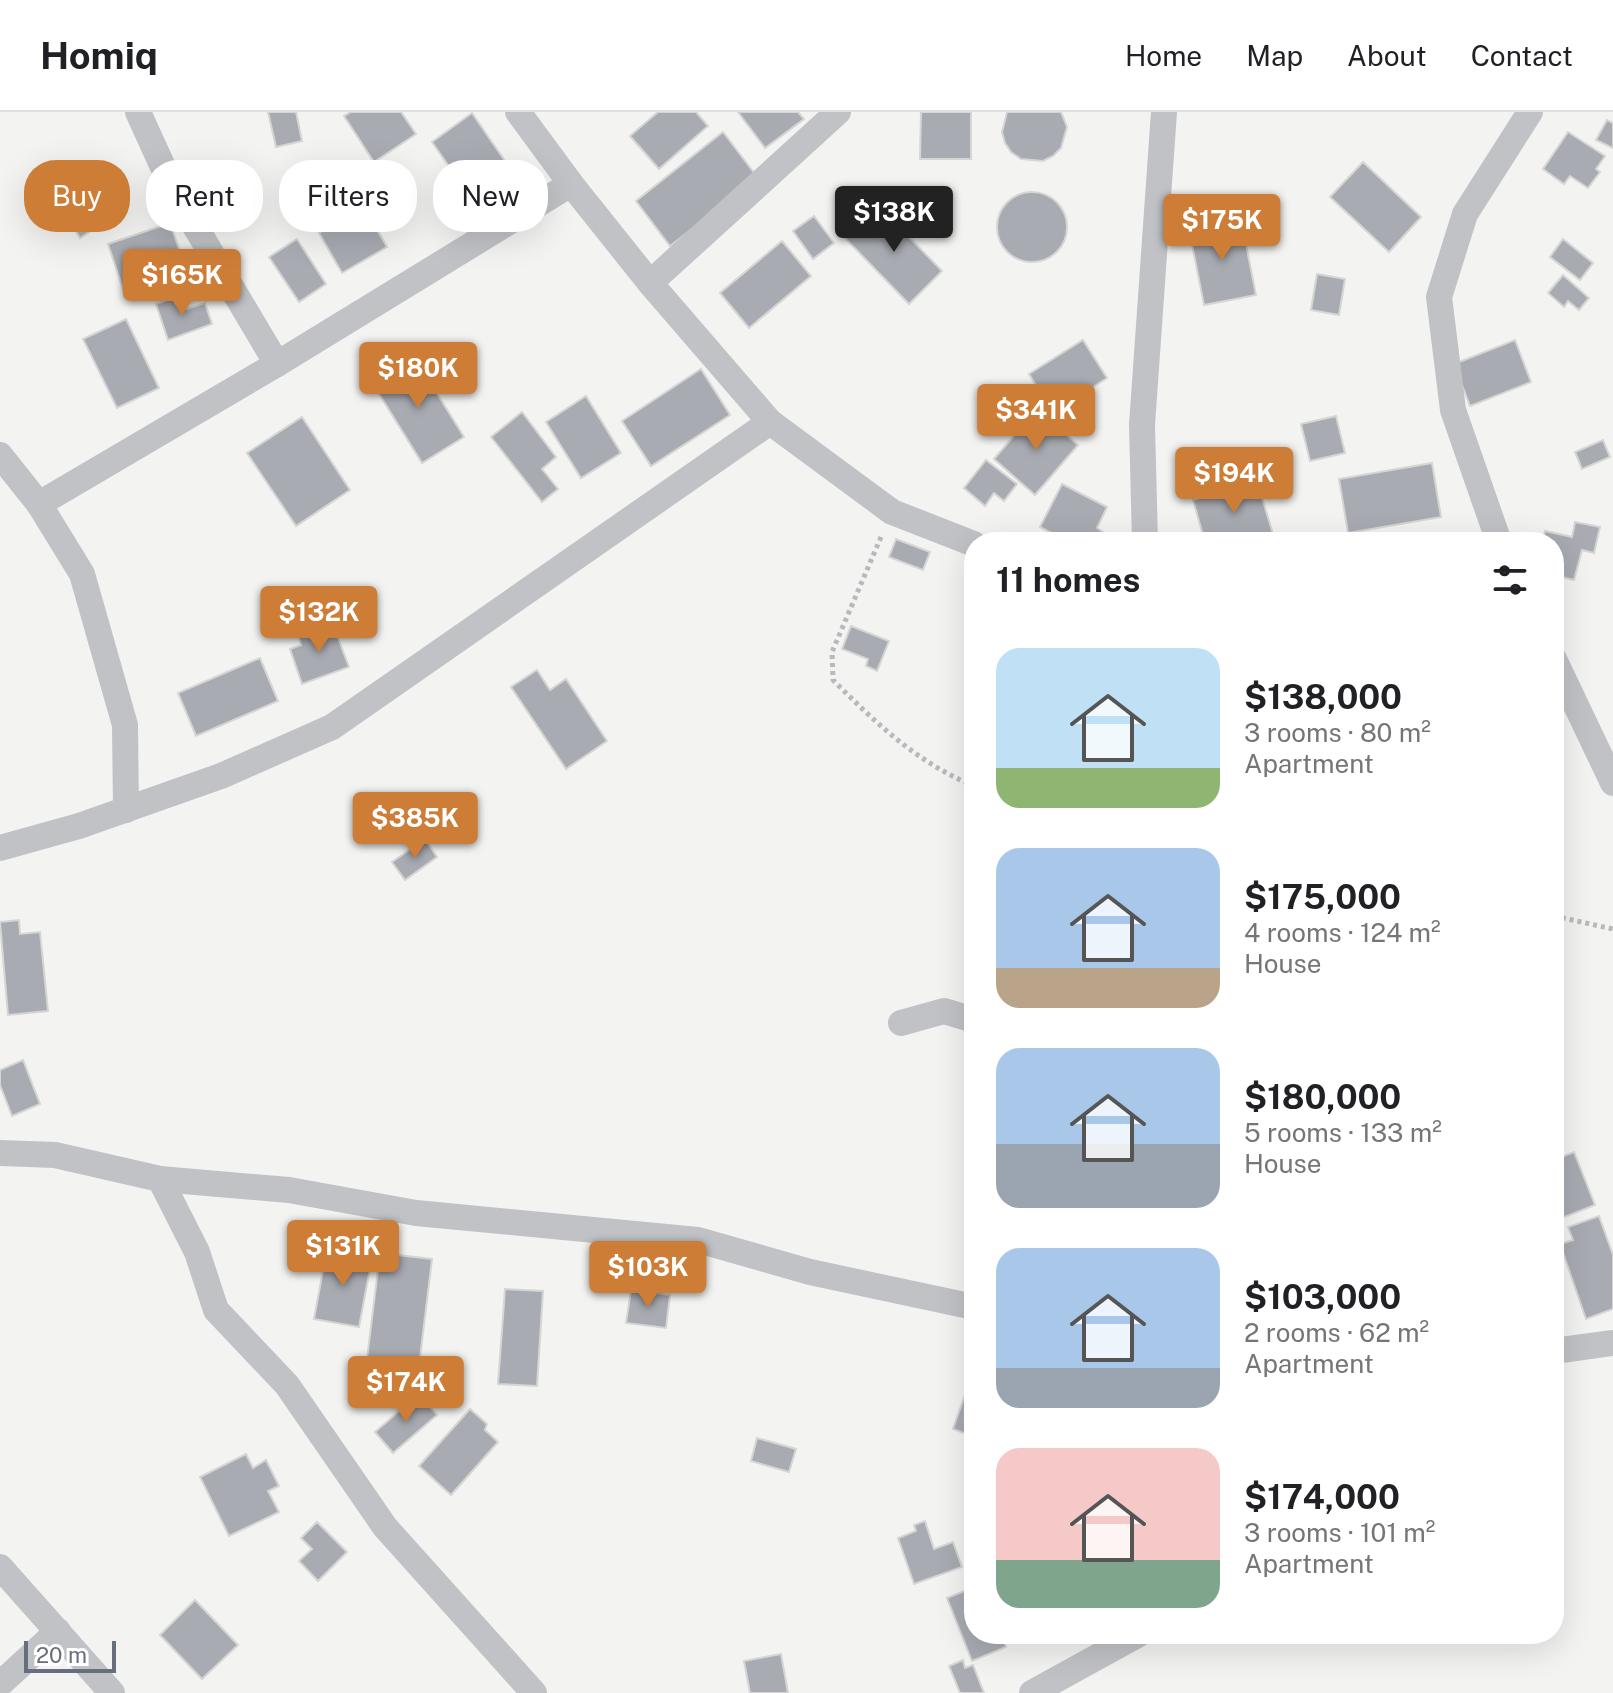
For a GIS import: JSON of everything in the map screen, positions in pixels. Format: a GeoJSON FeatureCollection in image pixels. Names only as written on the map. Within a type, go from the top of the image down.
{"type":"FeatureCollection","features":[{"type":"Feature","properties":{"kind":"street"},"geometry":{"type":"LineString","coordinates":[[138,112],[173,189],[277,364]]}},
{"type":"Feature","properties":{"kind":"street"},"geometry":{"type":"LineString","coordinates":[[518,112],[650,283],[770,422],[892,512],[964,540]]}},
{"type":"Feature","properties":{"kind":"street"},"geometry":{"type":"LineString","coordinates":[[650,283],[838,112]]}},
{"type":"Feature","properties":{"kind":"street"},"geometry":{"type":"LineString","coordinates":[[1145,532],[1142,425],[1164,112]]}},
{"type":"Feature","properties":{"kind":"street"},"geometry":{"type":"LineString","coordinates":[[1496,532],[1453,410],[1439,297],[1465,214],[1530,112]]}},
{"type":"Feature","properties":{"kind":"street"},"geometry":{"type":"LineString","coordinates":[[39,504],[277,364],[571,184]]}},
{"type":"Feature","properties":{"kind":"street"},"geometry":{"type":"LineString","coordinates":[[0,848],[126,810],[221,776],[332,727],[770,422]]}},
{"type":"Feature","properties":{"kind":"street"},"geometry":{"type":"LineString","coordinates":[[0,455],[39,504],[82,574],[125,725],[126,810]]}},
{"type":"Feature","properties":{"kind":"street"},"geometry":{"type":"LineString","coordinates":[[1564,680],[1613,783]]}},
{"type":"Feature","properties":{"kind":"street"},"geometry":{"type":"LineString","coordinates":[[901,1023],[944,1011],[964,1017]]}},
{"type":"Feature","properties":{"kind":"street"},"geometry":{"type":"LineString","coordinates":[[0,1153],[55,1155],[160,1179],[289,1190],[416,1213],[698,1240],[810,1272],[964,1305]]}},
{"type":"Feature","properties":{"kind":"street"},"geometry":{"type":"LineString","coordinates":[[160,1179],[197,1252],[216,1310],[287,1385],[385,1527],[534,1693]]}},
{"type":"Feature","properties":{"kind":"street"},"geometry":{"type":"LineString","coordinates":[[1564,1350],[1613,1343]]}},
{"type":"Feature","properties":{"kind":"street"},"geometry":{"type":"LineString","coordinates":[[0,1567],[112,1693]]}},
{"type":"Feature","properties":{"kind":"street"},"geometry":{"type":"LineString","coordinates":[[0,1684],[58,1631]]}},
{"type":"Feature","properties":{"kind":"street"},"geometry":{"type":"LineString","coordinates":[[1032,1693],[1121,1644]]}},
{"type":"Feature","properties":{"kind":"path"},"geometry":{"type":"LineString","coordinates":[[892,512],[832,652],[833,680],[890,736],[951,777],[964,782]]}},
{"type":"Feature","properties":{"kind":"path"},"geometry":{"type":"LineString","coordinates":[[1564,918],[1613,929]]}},
{"type":"Feature","properties":{"kind":"building"},"geometry":{"type":"Polygon","coordinates":[[[268,112],[296,112],[302,141],[276,147],[268,112]]]}},
{"type":"Feature","properties":{"kind":"building"},"geometry":{"type":"Polygon","coordinates":[[[351,112],[401,112],[416,134],[373,160],[344,116],[351,112]]]}},
{"type":"Feature","properties":{"kind":"building"},"geometry":{"type":"Polygon","coordinates":[[[658,112],[696,112],[708,126],[659,169],[630,136],[658,112]]]}},
{"type":"Feature","properties":{"kind":"building"},"geometry":{"type":"Polygon","coordinates":[[[738,112],[798,112],[804,119],[765,148],[738,112]]]}},
{"type":"Feature","properties":{"kind":"building"},"geometry":{"type":"Polygon","coordinates":[[[921,112],[971,112],[971,159],[920,159],[921,112]]]}},
{"type":"Feature","properties":{"kind":"building"},"geometry":{"type":"Polygon","coordinates":[[[1007,112],[1061,112],[1067,127],[1061,148],[1043,161],[1021,159],[1005,143],[1002,132],[1007,112]]]}},
{"type":"Feature","properties":{"kind":"building"},"geometry":{"type":"Polygon","coordinates":[[[472,113],[504,160],[445,160],[432,142],[472,113]]]}},
{"type":"Feature","properties":{"kind":"building"},"geometry":{"type":"Polygon","coordinates":[[[1607,120],[1613,123],[1613,148],[1596,140],[1607,120]]]}},
{"type":"Feature","properties":{"kind":"building"},"geometry":{"type":"Polygon","coordinates":[[[723,132],[758,178],[670,246],[636,201],[723,132]]]}},
{"type":"Feature","properties":{"kind":"building"},"geometry":{"type":"Polygon","coordinates":[[[1568,132],[1605,156],[1596,169],[1600,172],[1588,188],[1570,176],[1564,184],[1543,169],[1568,132]]]}},
{"type":"Feature","properties":{"kind":"building"},"geometry":{"type":"Polygon","coordinates":[[[1363,162],[1421,217],[1389,252],[1330,197],[1363,162]]]}},
{"type":"Feature","properties":{"kind":"building"},"geometry":{"type":"Polygon","coordinates":[[[1032,192],[1057,202],[1067,227],[1057,252],[1032,262],[1007,252],[997,227],[1007,202],[1032,192]]]}},
{"type":"Feature","properties":{"kind":"building"},"geometry":{"type":"Polygon","coordinates":[[[878,205],[942,271],[909,304],[845,238],[878,205]]]}},
{"type":"Feature","properties":{"kind":"building"},"geometry":{"type":"Polygon","coordinates":[[[814,216],[834,243],[813,259],[793,231],[814,216]]]}},
{"type":"Feature","properties":{"kind":"building"},"geometry":{"type":"Polygon","coordinates":[[[1241,219],[1256,295],[1204,305],[1189,229],[1241,219]]]}},
{"type":"Feature","properties":{"kind":"building"},"geometry":{"type":"Polygon","coordinates":[[[146,231],[173,232],[188,274],[125,295],[108,244],[146,231]]]}},
{"type":"Feature","properties":{"kind":"building"},"geometry":{"type":"Polygon","coordinates":[[[378,232],[387,247],[342,273],[319,233],[378,232]]]}},
{"type":"Feature","properties":{"kind":"building"},"geometry":{"type":"Polygon","coordinates":[[[297,239],[326,284],[299,302],[269,257],[297,239]]]}},
{"type":"Feature","properties":{"kind":"building"},"geometry":{"type":"Polygon","coordinates":[[[1563,239],[1593,263],[1580,280],[1550,257],[1563,239]]]}},
{"type":"Feature","properties":{"kind":"building"},"geometry":{"type":"Polygon","coordinates":[[[782,241],[811,276],[749,328],[720,293],[782,241]]]}},
{"type":"Feature","properties":{"kind":"building"},"geometry":{"type":"Polygon","coordinates":[[[1317,274],[1345,279],[1339,315],[1311,310],[1317,274]]]}},
{"type":"Feature","properties":{"kind":"building"},"geometry":{"type":"Polygon","coordinates":[[[1563,275],[1589,298],[1579,310],[1568,301],[1564,307],[1548,293],[1563,275]]]}},
{"type":"Feature","properties":{"kind":"building"},"geometry":{"type":"Polygon","coordinates":[[[181,295],[187,309],[205,303],[212,324],[168,340],[156,304],[181,295]]]}},
{"type":"Feature","properties":{"kind":"building"},"geometry":{"type":"Polygon","coordinates":[[[126,319],[159,388],[117,408],[83,339],[126,319]]]}},
{"type":"Feature","properties":{"kind":"building"},"geometry":{"type":"Polygon","coordinates":[[[1083,340],[1107,378],[1053,413],[1029,374],[1083,340]]]}},
{"type":"Feature","properties":{"kind":"building"},"geometry":{"type":"Polygon","coordinates":[[[1515,340],[1531,382],[1470,406],[1454,364],[1515,340]]]}},
{"type":"Feature","properties":{"kind":"building"},"geometry":{"type":"Polygon","coordinates":[[[415,358],[464,437],[422,463],[373,384],[415,358]]]}},
{"type":"Feature","properties":{"kind":"building"},"geometry":{"type":"Polygon","coordinates":[[[701,369],[730,415],[651,466],[622,421],[701,369]]]}},
{"type":"Feature","properties":{"kind":"building"},"geometry":{"type":"Polygon","coordinates":[[[586,396],[621,453],[581,478],[546,422],[586,396]]]}},
{"type":"Feature","properties":{"kind":"building"},"geometry":{"type":"Polygon","coordinates":[[[1037,409],[1078,445],[1035,495],[994,459],[1037,409]]]}},
{"type":"Feature","properties":{"kind":"building"},"geometry":{"type":"Polygon","coordinates":[[[522,412],[556,457],[542,469],[558,489],[542,502],[491,437],[522,412]]]}},
{"type":"Feature","properties":{"kind":"building"},"geometry":{"type":"Polygon","coordinates":[[[1336,416],[1345,453],[1310,461],[1301,424],[1336,416]]]}},
{"type":"Feature","properties":{"kind":"building"},"geometry":{"type":"Polygon","coordinates":[[[302,417],[350,490],[296,526],[247,453],[302,417]]]}},
{"type":"Feature","properties":{"kind":"building"},"geometry":{"type":"Polygon","coordinates":[[[1603,440],[1610,457],[1582,469],[1575,452],[1603,440]]]}},
{"type":"Feature","properties":{"kind":"building"},"geometry":{"type":"Polygon","coordinates":[[[986,460],[1017,484],[1004,501],[994,493],[985,506],[964,488],[986,460]]]}},
{"type":"Feature","properties":{"kind":"building"},"geometry":{"type":"Polygon","coordinates":[[[1432,463],[1441,517],[1348,532],[1339,479],[1432,463]]]}},
{"type":"Feature","properties":{"kind":"building"},"geometry":{"type":"Polygon","coordinates":[[[1257,481],[1272,532],[1202,532],[1193,500],[1257,481]]]}},
{"type":"Feature","properties":{"kind":"building"},"geometry":{"type":"Polygon","coordinates":[[[1062,484],[1107,507],[1097,528],[1103,532],[1049,532],[1040,527],[1062,484]]]}},
{"type":"Feature","properties":{"kind":"building"},"geometry":{"type":"Polygon","coordinates":[[[1575,522],[1600,527],[1594,553],[1582,550],[1574,580],[1564,578],[1564,535],[1572,537],[1575,522]]]}},
{"type":"Feature","properties":{"kind":"building"},"geometry":{"type":"Polygon","coordinates":[[[896,539],[930,552],[923,570],[889,557],[896,539]]]}},
{"type":"Feature","properties":{"kind":"building"},"geometry":{"type":"Polygon","coordinates":[[[332,622],[349,667],[302,684],[290,649],[301,645],[298,634],[332,622]]]}},
{"type":"Feature","properties":{"kind":"building"},"geometry":{"type":"Polygon","coordinates":[[[851,626],[889,641],[877,671],[866,666],[868,659],[842,649],[851,626]]]}},
{"type":"Feature","properties":{"kind":"building"},"geometry":{"type":"Polygon","coordinates":[[[260,658],[278,701],[196,736],[178,693],[260,658]]]}},
{"type":"Feature","properties":{"kind":"building"},"geometry":{"type":"Polygon","coordinates":[[[537,670],[550,690],[566,679],[607,741],[566,769],[511,687],[537,670]]]}},
{"type":"Feature","properties":{"kind":"building"},"geometry":{"type":"Polygon","coordinates":[[[425,839],[437,857],[405,880],[392,862],[425,839]]]}},
{"type":"Feature","properties":{"kind":"building"},"geometry":{"type":"Polygon","coordinates":[[[19,920],[20,934],[40,932],[48,1011],[8,1015],[0,922],[19,920]]]}},
{"type":"Feature","properties":{"kind":"building"},"geometry":{"type":"Polygon","coordinates":[[[23,1060],[40,1104],[12,1116],[0,1085],[0,1070],[23,1060]]]}},
{"type":"Feature","properties":{"kind":"building"},"geometry":{"type":"Polygon","coordinates":[[[1574,1152],[1595,1205],[1564,1217],[1564,1156],[1574,1152]]]}},
{"type":"Feature","properties":{"kind":"building"},"geometry":{"type":"Polygon","coordinates":[[[1599,1216],[1613,1255],[1613,1309],[1586,1319],[1564,1256],[1564,1243],[1573,1240],[1568,1227],[1599,1216]]]}},
{"type":"Feature","properties":{"kind":"building"},"geometry":{"type":"Polygon","coordinates":[[[327,1249],[372,1258],[359,1327],[314,1319],[327,1249]]]}},
{"type":"Feature","properties":{"kind":"building"},"geometry":{"type":"Polygon","coordinates":[[[380,1253],[432,1259],[419,1366],[367,1359],[380,1253]]]}},
{"type":"Feature","properties":{"kind":"building"},"geometry":{"type":"Polygon","coordinates":[[[505,1289],[543,1291],[537,1386],[498,1384],[505,1289]]]}},
{"type":"Feature","properties":{"kind":"building"},"geometry":{"type":"Polygon","coordinates":[[[631,1290],[670,1295],[666,1328],[626,1323],[631,1290]]]}},
{"type":"Feature","properties":{"kind":"building"},"geometry":{"type":"Polygon","coordinates":[[[419,1394],[437,1415],[393,1453],[375,1432],[419,1394]]]}},
{"type":"Feature","properties":{"kind":"building"},"geometry":{"type":"Polygon","coordinates":[[[964,1398],[964,1433],[953,1429],[964,1398]]]}},
{"type":"Feature","properties":{"kind":"building"},"geometry":{"type":"Polygon","coordinates":[[[470,1409],[487,1424],[485,1430],[498,1442],[451,1495],[419,1466],[470,1409]]]}},
{"type":"Feature","properties":{"kind":"building"},"geometry":{"type":"Polygon","coordinates":[[[757,1438],[796,1449],[789,1472],[751,1461],[757,1438]]]}},
{"type":"Feature","properties":{"kind":"building"},"geometry":{"type":"Polygon","coordinates":[[[246,1454],[253,1468],[266,1460],[279,1486],[268,1491],[279,1512],[229,1536],[200,1477],[246,1454]]]}},
{"type":"Feature","properties":{"kind":"building"},"geometry":{"type":"Polygon","coordinates":[[[925,1521],[934,1549],[953,1542],[962,1567],[914,1584],[898,1538],[916,1531],[914,1525],[925,1521]]]}},
{"type":"Feature","properties":{"kind":"building"},"geometry":{"type":"Polygon","coordinates":[[[317,1522],[347,1552],[318,1581],[299,1561],[312,1549],[301,1538],[317,1522]]]}},
{"type":"Feature","properties":{"kind":"building"},"geometry":{"type":"Polygon","coordinates":[[[964,1591],[964,1641],[947,1598],[964,1591]]]}},
{"type":"Feature","properties":{"kind":"building"},"geometry":{"type":"Polygon","coordinates":[[[195,1600],[238,1645],[202,1679],[160,1635],[195,1600]]]}},
{"type":"Feature","properties":{"kind":"building"},"geometry":{"type":"Polygon","coordinates":[[[965,1644],[1005,1644],[1006,1647],[972,1661],[965,1644]]]}},
{"type":"Feature","properties":{"kind":"building"},"geometry":{"type":"Polygon","coordinates":[[[781,1654],[788,1693],[750,1693],[744,1661],[781,1654]]]}},
{"type":"Feature","properties":{"kind":"building"},"geometry":{"type":"Polygon","coordinates":[[[963,1660],[965,1668],[973,1665],[984,1693],[960,1693],[949,1666],[963,1660]]]}}]}
